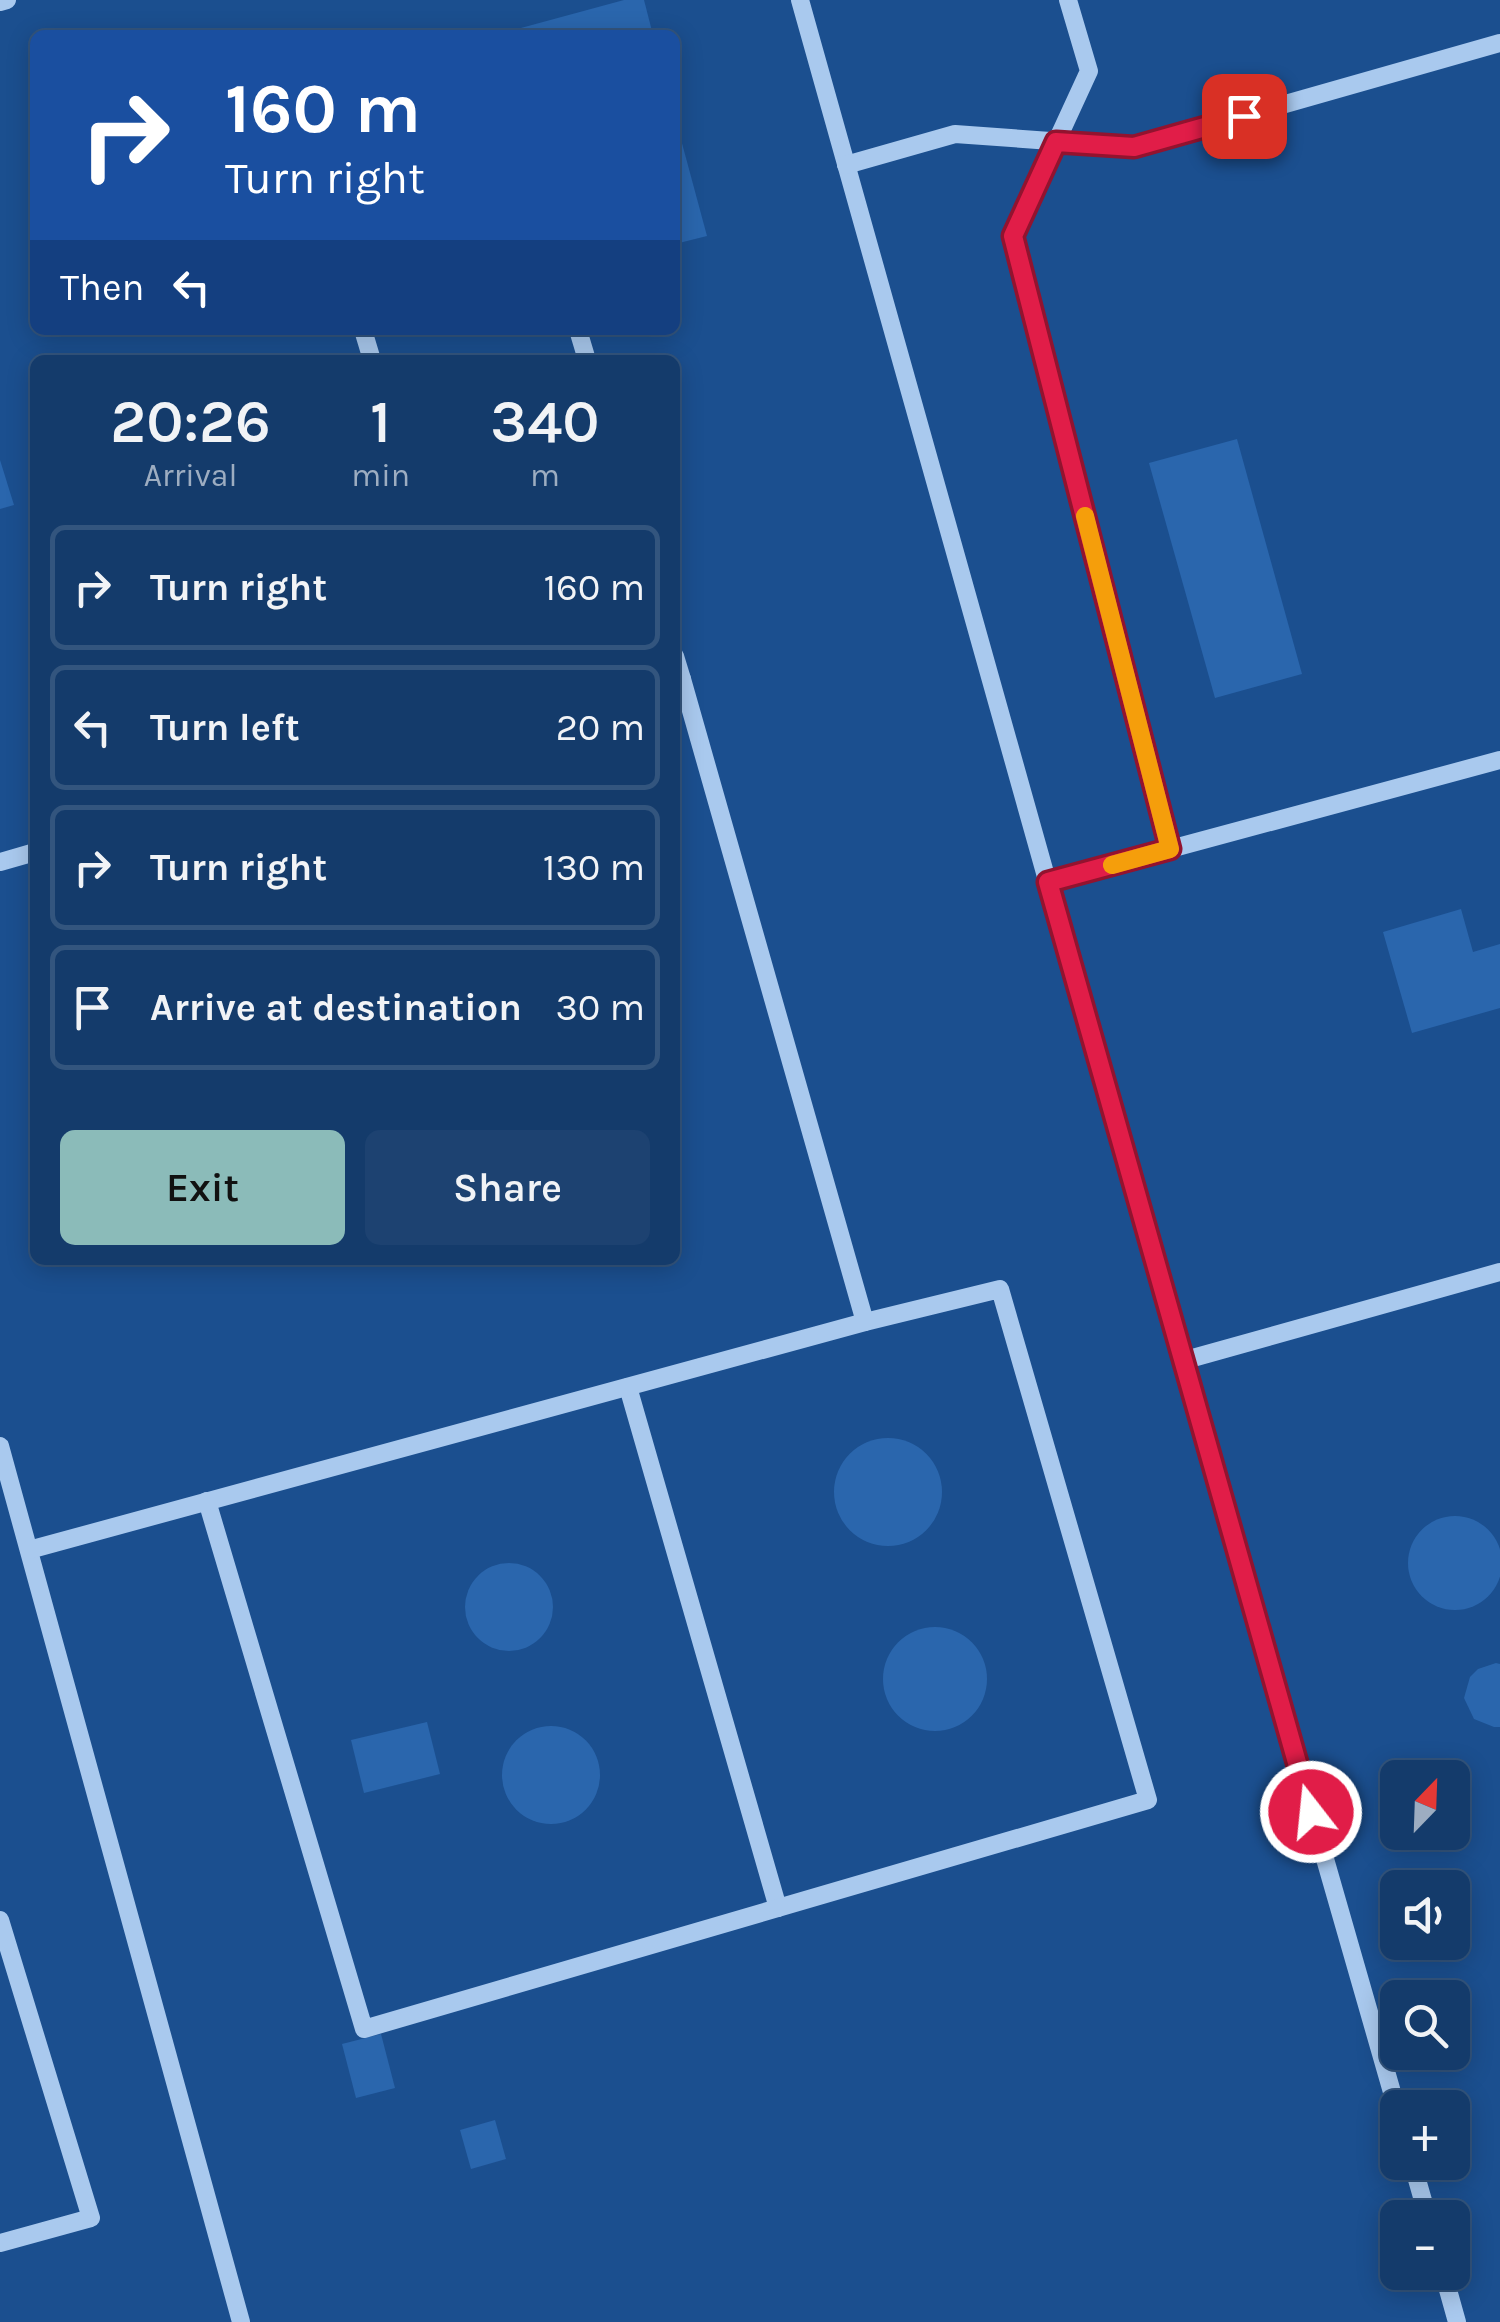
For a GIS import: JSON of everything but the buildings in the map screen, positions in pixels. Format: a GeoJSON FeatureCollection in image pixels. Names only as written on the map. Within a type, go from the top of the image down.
{"type":"FeatureCollection","features":[{"type":"Feature","properties":{"kind":"lane"},"geometry":{"type":"LineString","coordinates":[[800,0],[1391,2090]]}},
{"type":"Feature","properties":{"kind":"lane"},"geometry":{"type":"LineString","coordinates":[[1068,0],[1088,71],[1013,236],[1170,849]]}},
{"type":"Feature","properties":{"kind":"lane"},"geometry":{"type":"LineString","coordinates":[[846,164],[955,134],[1134,147],[1500,43]]}},
{"type":"Feature","properties":{"kind":"lane"},"geometry":{"type":"LineString","coordinates":[[680,687],[865,1322]]}},
{"type":"Feature","properties":{"kind":"lane"},"geometry":{"type":"LineString","coordinates":[[1048,882],[1500,760]]}},
{"type":"Feature","properties":{"kind":"lane"},"geometry":{"type":"LineString","coordinates":[[0,862],[30,853]]}},
{"type":"Feature","properties":{"kind":"lane"},"geometry":{"type":"LineString","coordinates":[[1182,1361],[1500,1272]]}},
{"type":"Feature","properties":{"kind":"lane"},"geometry":{"type":"LineString","coordinates":[[29,1550],[207,1501],[865,1322],[1000,1289],[1148,1800],[364,2029],[207,1501]]}},
{"type":"Feature","properties":{"kind":"lane"},"geometry":{"type":"LineString","coordinates":[[628,1387],[778,1908]]}},
{"type":"Feature","properties":{"kind":"lane"},"geometry":{"type":"LineString","coordinates":[[0,1446],[240,2322]]}},
{"type":"Feature","properties":{"kind":"lane"},"geometry":{"type":"LineString","coordinates":[[0,1920],[91,2218],[0,2243]]}},
{"type":"Feature","properties":{"kind":"lane"},"geometry":{"type":"LineString","coordinates":[[1448,2290],[1458,2322]]}},
{"type":"Feature","properties":{"kind":"slow traffic"},"geometry":{"type":"LineString","coordinates":[[1085,516],[1170,849],[1112,865]]}},
{"type":"Feature","properties":{"kind":"route"},"geometry":{"type":"LineString","coordinates":[[1244,116],[1134,147],[1056,142],[1013,236],[1170,849],[1048,882],[1311,1812]]}}]}
